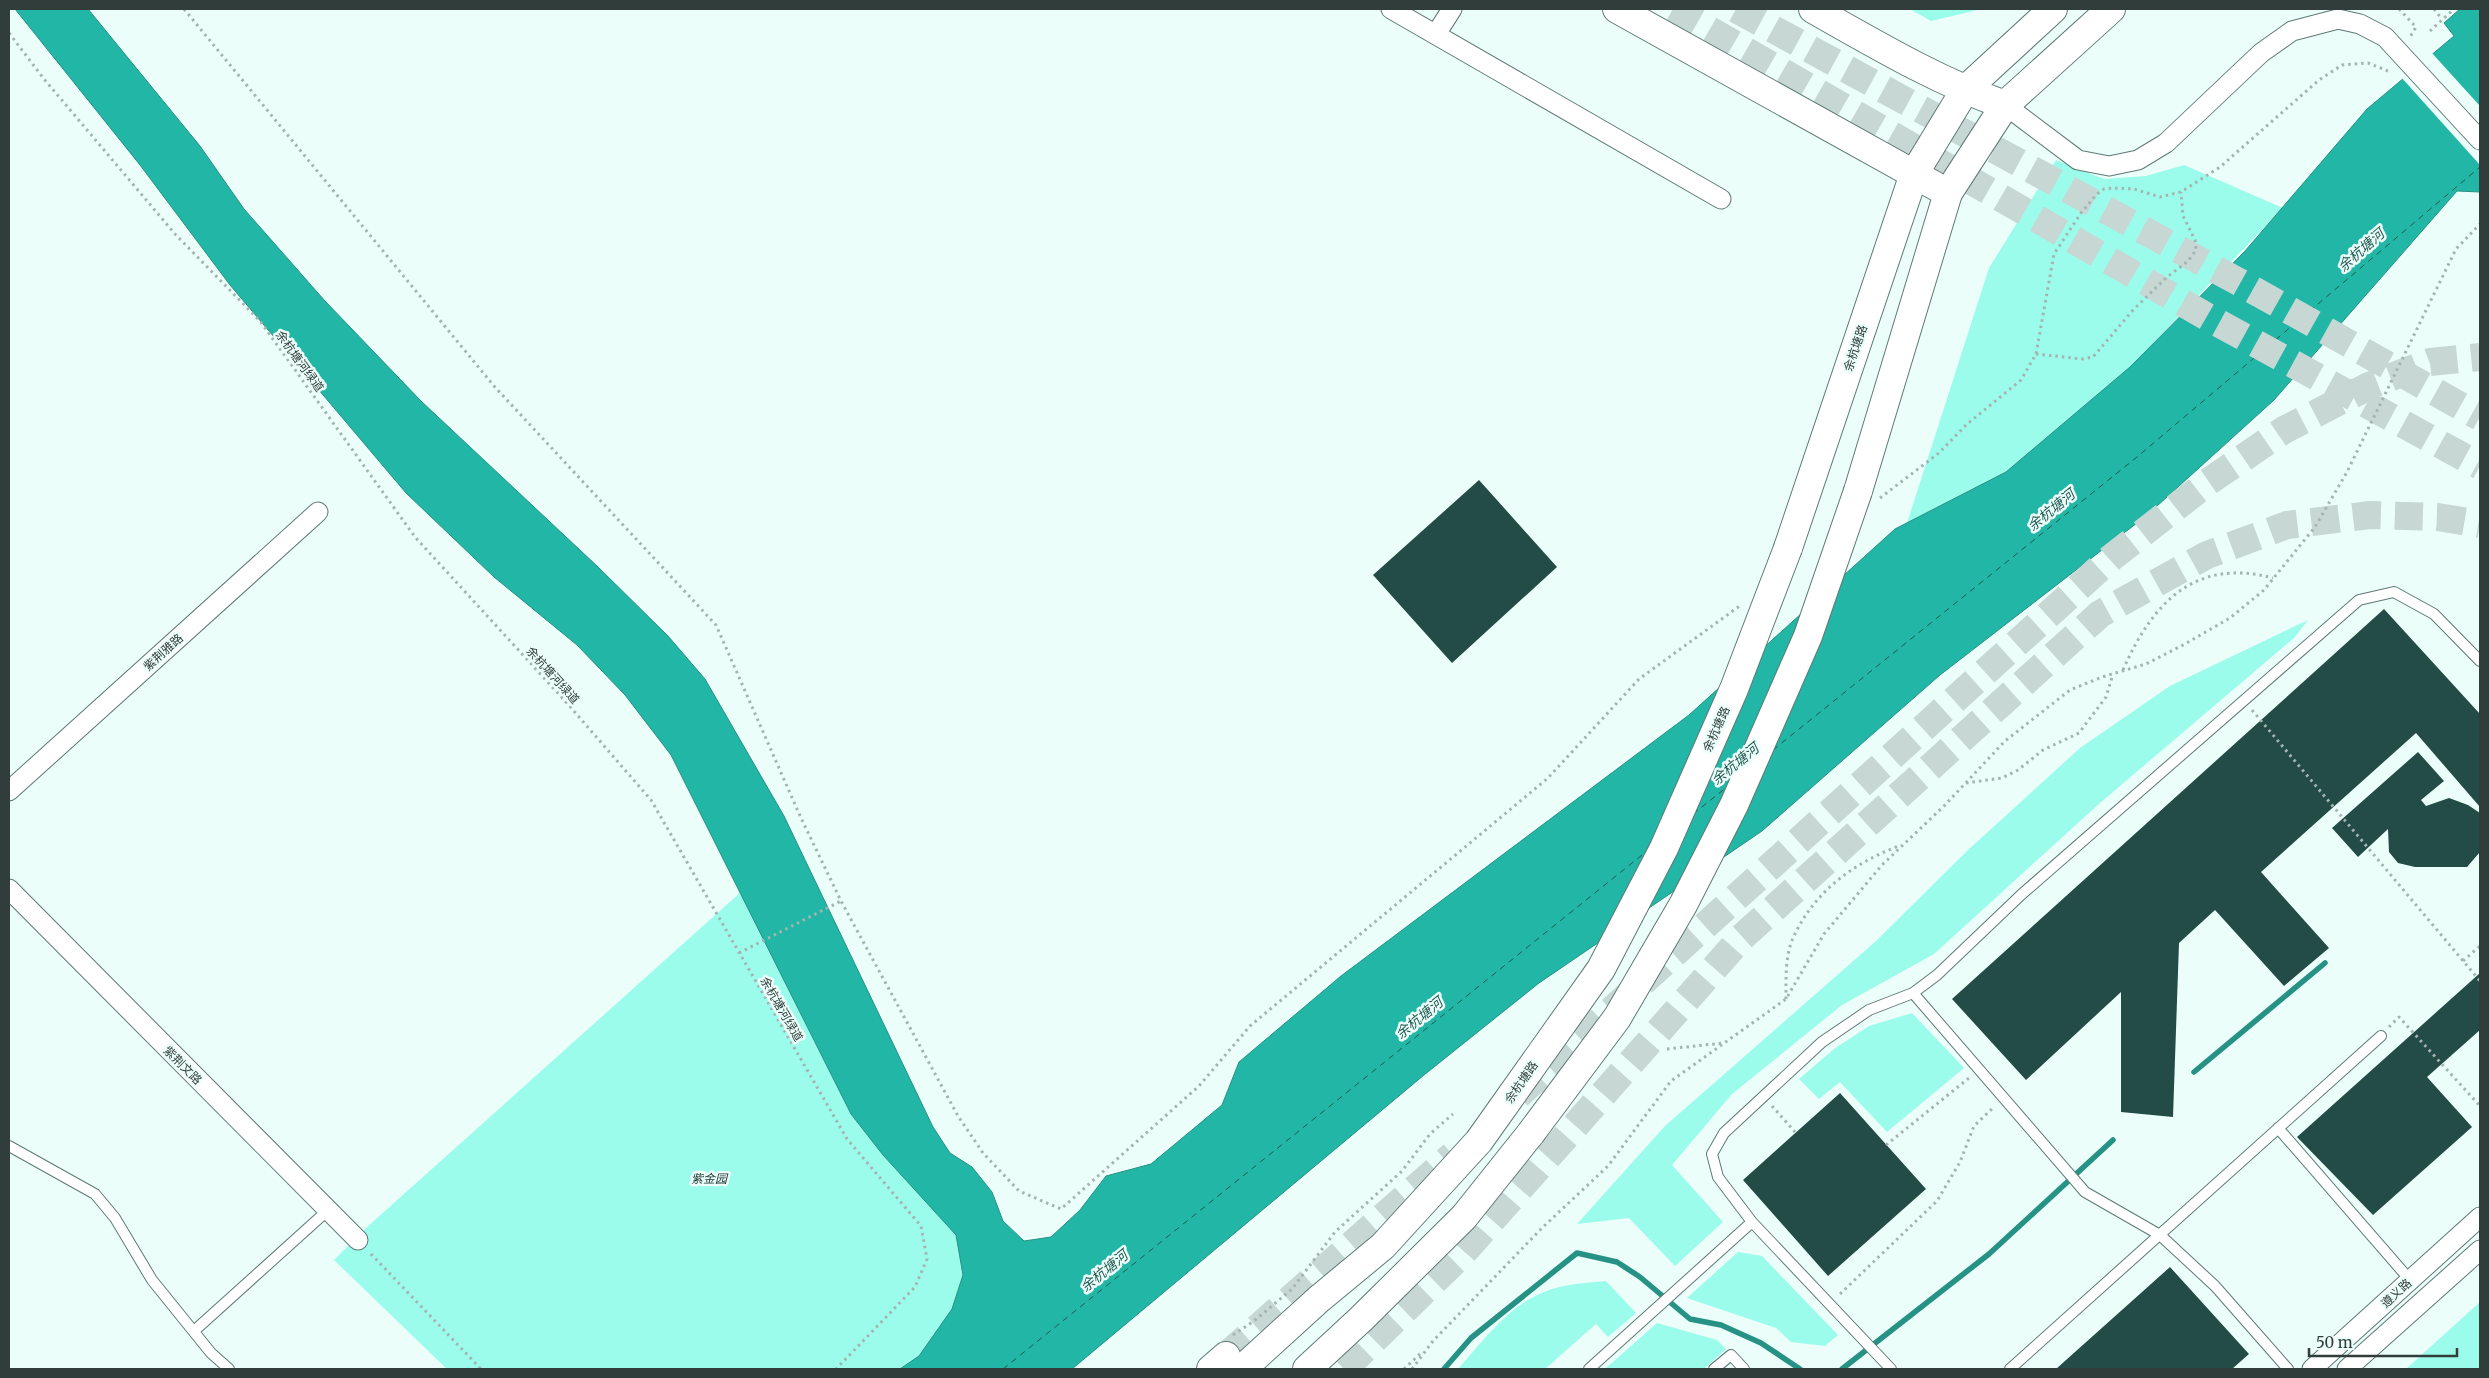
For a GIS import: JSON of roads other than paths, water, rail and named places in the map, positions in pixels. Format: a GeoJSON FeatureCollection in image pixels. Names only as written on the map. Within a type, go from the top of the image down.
{"type":"FeatureCollection","features":[{"type":"Feature","properties":{"kind":"main road"},"geometry":{"type":"LineString","coordinates":[[1617,9],[1948,193]]}},
{"type":"Feature","properties":{"kind":"main road"},"geometry":{"type":"LineString","coordinates":[[1812,9],[1893,54],[1965,90],[2005,104]]}},
{"type":"Feature","properties":{"kind":"main road","name":"余杭塘路"},"geometry":{"type":"LineString","coordinates":[[1227,1358],[1319,1299],[1383,1246],[1479,1141],[1601,969],[1664,848],[1734,689],[1788,548],[1914,174],[1965,90],[2053,9]]}},
{"type":"Feature","properties":{"kind":"main road"},"geometry":{"type":"LineString","coordinates":[[1307,1369],[1362,1319],[1464,1217],[1531,1133],[1617,1018],[1683,905],[1730,813],[1867,496],[1948,193],[2005,104],[2111,9]]}},
{"type":"Feature","properties":{"kind":"street"},"geometry":{"type":"LineString","coordinates":[[1391,9],[1721,199]]}},
{"type":"Feature","properties":{"kind":"street"},"geometry":{"type":"LineString","coordinates":[[1436,34],[1452,9]]}},
{"type":"Feature","properties":{"kind":"street"},"geometry":{"type":"LineString","coordinates":[[2005,104],[2078,160],[2109,166],[2138,160],[2166,143],[2261,53],[2292,31],[2338,19],[2360,24],[2385,37],[2480,140]]}},
{"type":"Feature","properties":{"kind":"street","name":"紫荆雅路"},"geometry":{"type":"LineString","coordinates":[[9,791],[318,512]]}},
{"type":"Feature","properties":{"kind":"street","name":"紫荆文路"},"geometry":{"type":"LineString","coordinates":[[9,889],[327,1211],[358,1240]]}},
{"type":"Feature","properties":{"kind":"street","name":"遵义路"},"geometry":{"type":"LineString","coordinates":[[2312,1369],[2480,1217]]}},
{"type":"Feature","properties":{"kind":"street","name":"遵义路"},"geometry":{"type":"LineString","coordinates":[[2347,1369],[2480,1250]]}},
{"type":"Feature","properties":{"kind":"street"},"geometry":{"type":"LineString","coordinates":[[2388,1300],[2403,1318]]}},
{"type":"Feature","properties":{"kind":"lane"},"geometry":{"type":"LineString","coordinates":[[1888,1366],[1752,1222],[1718,1177],[1712,1154],[1724,1132],[1822,1042],[1869,1010],[1912,993],[1937,975],[2022,894],[2359,600],[2394,592],[2434,614],[2480,661]]}},
{"type":"Feature","properties":{"kind":"lane"},"geometry":{"type":"LineString","coordinates":[[1912,993],[2085,1192],[2160,1235],[2215,1286],[2288,1369]]}},
{"type":"Feature","properties":{"kind":"lane"},"geometry":{"type":"LineString","coordinates":[[2010,1369],[2381,1036]]}},
{"type":"Feature","properties":{"kind":"lane"},"geometry":{"type":"LineString","coordinates":[[2278,1128],[2410,1280]]}},
{"type":"Feature","properties":{"kind":"lane"},"geometry":{"type":"LineString","coordinates":[[9,1146],[94,1194],[115,1218],[152,1280],[211,1353],[229,1369]]}},
{"type":"Feature","properties":{"kind":"lane"},"geometry":{"type":"LineString","coordinates":[[194,1332],[327,1211]]}},
{"type":"Feature","properties":{"kind":"lane"},"geometry":{"type":"LineString","coordinates":[[1589,1369],[1752,1222]]}},
{"type":"Feature","properties":{"kind":"lane"},"geometry":{"type":"LineString","coordinates":[[1714,1369],[1731,1355],[1744,1369]]}},
{"type":"Feature","properties":{"kind":"water","name":"余杭塘河"},"geometry":{"type":"Polygon","coordinates":[[[15,9],[88,9],[200,146],[244,209],[325,301],[421,401],[597,566],[668,636],[705,679],[784,816],[933,1127],[950,1153],[972,1167],[992,1192],[1003,1221],[1024,1241],[1051,1237],[1080,1210],[1106,1176],[1151,1164],[1222,1105],[1239,1062],[1341,976],[1689,715],[1895,529],[2006,472],[2130,367],[2245,251],[2367,109],[2454,36],[2444,23],[2460,9],[2480,9],[2480,192],[2457,191],[2274,400],[2146,516],[1940,675],[1762,831],[1539,983],[1424,1075],[1072,1369],[900,1369],[919,1356],[952,1309],[963,1275],[956,1235],[883,1155],[851,1114],[671,755],[625,695],[577,645],[494,577],[406,493],[230,285],[140,165],[15,9]]]}},
{"type":"Feature","properties":{"kind":"waterway"},"geometry":{"type":"LineString","coordinates":[[2194,1072],[2325,963]]}},
{"type":"Feature","properties":{"kind":"waterway"},"geometry":{"type":"LineString","coordinates":[[1842,1369],[1989,1254],[2113,1140]]}},
{"type":"Feature","properties":{"kind":"waterway"},"geometry":{"type":"LineString","coordinates":[[1444,1369],[1471,1338],[1577,1253],[1617,1262],[1640,1277],[1690,1319],[1721,1325],[1761,1343],[1800,1369]]}},
{"type":"Feature","properties":{"kind":"tunnel"},"geometry":{"type":"LineString","coordinates":[[1673,9],[2211,319],[2480,466]]}},
{"type":"Feature","properties":{"kind":"tunnel"},"geometry":{"type":"LineString","coordinates":[[1736,9],[2239,282],[2480,417]]}},
{"type":"Feature","properties":{"kind":"tunnel"},"geometry":{"type":"LineString","coordinates":[[1518,1095],[2111,558],[2208,482],[2284,430],[2369,386],[2430,362],[2480,357]]}},
{"type":"Feature","properties":{"kind":"tunnel"},"geometry":{"type":"LineString","coordinates":[[1344,1369],[1462,1254],[1740,939],[2100,614],[2207,555],[2287,525],[2370,515],[2438,517],[2480,524]]}},
{"type":"Feature","properties":{"kind":"tunnel"},"geometry":{"type":"LineString","coordinates":[[1226,1356],[1453,1155]]}},
{"type":"Feature","properties":{"kind":"park label","name":"紫金园"},"geometry":{"type":"Point","coordinates":[709,1178]}}]}
